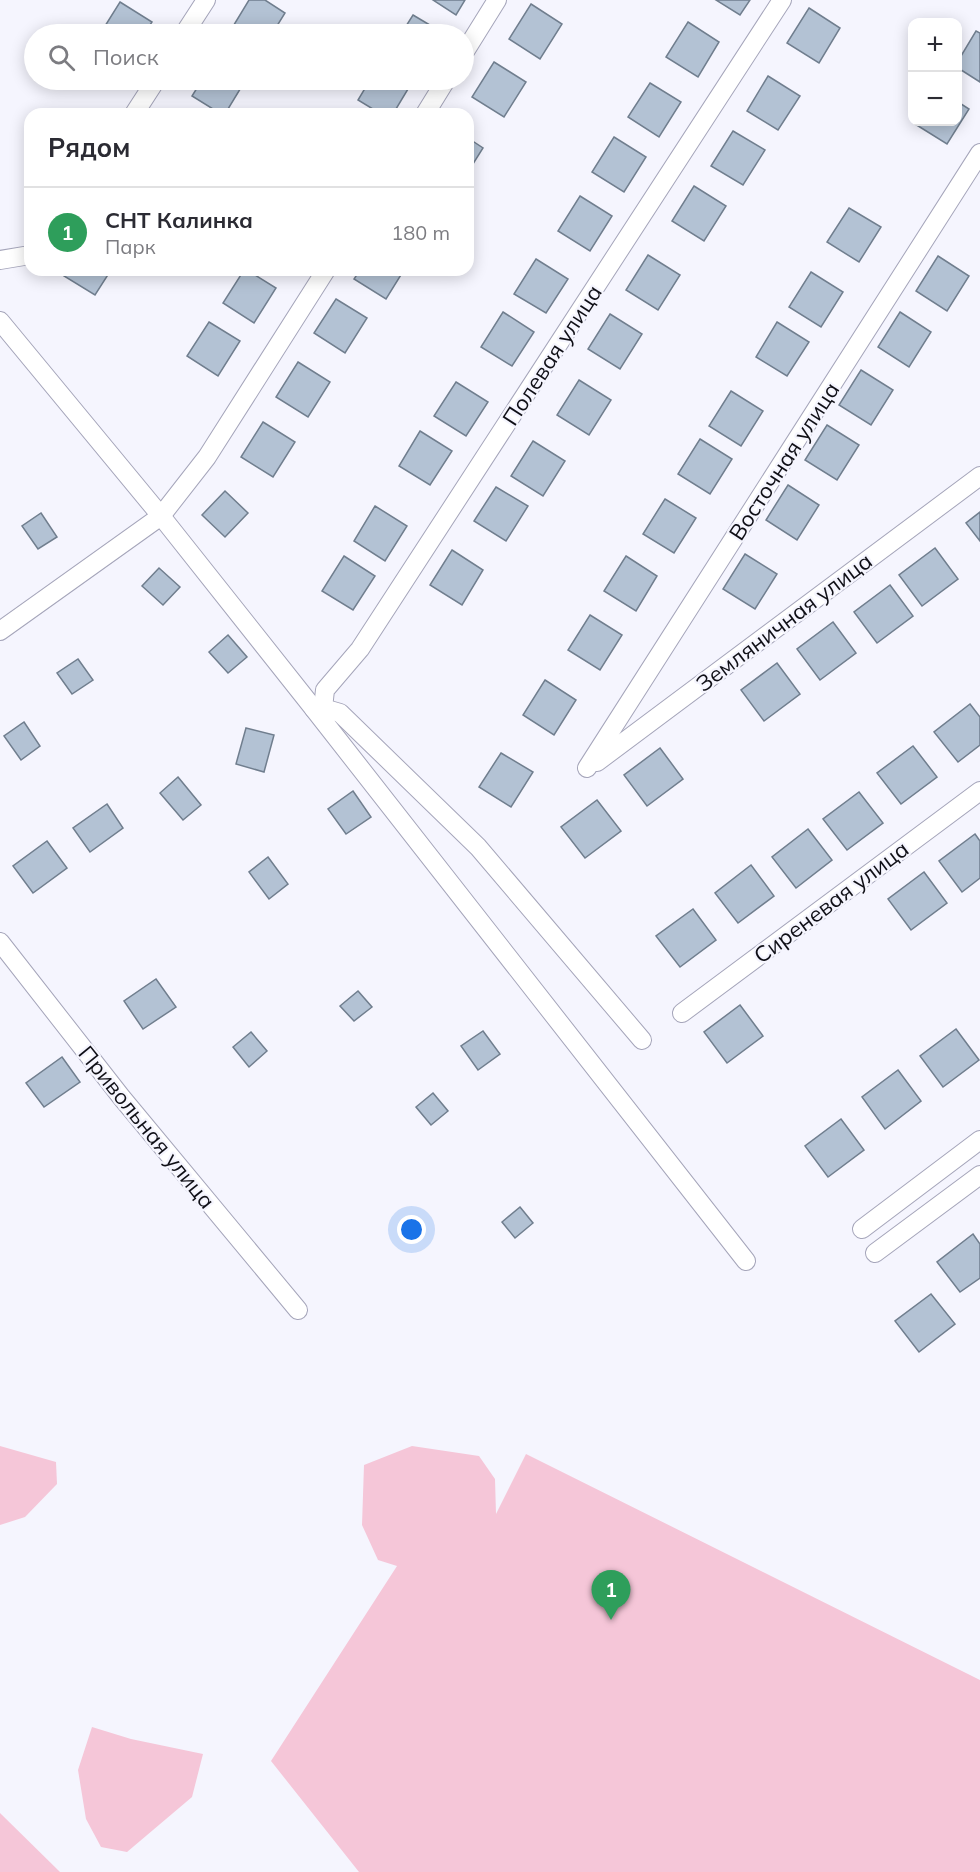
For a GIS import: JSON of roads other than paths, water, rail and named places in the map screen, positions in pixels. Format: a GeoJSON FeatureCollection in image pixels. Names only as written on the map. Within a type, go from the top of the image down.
{"type":"FeatureCollection","features":[{"type":"Feature","properties":{"kind":"street"},"geometry":{"type":"LineString","coordinates":[[190,24],[206,0]]}},
{"type":"Feature","properties":{"kind":"street"},"geometry":{"type":"LineString","coordinates":[[474,37],[497,0]]}},
{"type":"Feature","properties":{"kind":"street","name":"Полевая улица"},"geometry":{"type":"LineString","coordinates":[[318,709],[325,690],[360,649],[782,0]]}},
{"type":"Feature","properties":{"kind":"street"},"geometry":{"type":"LineString","coordinates":[[138,108],[150,90]]}},
{"type":"Feature","properties":{"kind":"street"},"geometry":{"type":"LineString","coordinates":[[429,108],[440,90]]}},
{"type":"Feature","properties":{"kind":"street","name":"Восточная улица"},"geometry":{"type":"LineString","coordinates":[[587,768],[980,153]]}},
{"type":"Feature","properties":{"kind":"street"},"geometry":{"type":"LineString","coordinates":[[0,260],[24,256]]}},
{"type":"Feature","properties":{"kind":"street"},"geometry":{"type":"LineString","coordinates":[[0,631],[161,516],[207,457],[322,276]]}},
{"type":"Feature","properties":{"kind":"street"},"geometry":{"type":"LineString","coordinates":[[0,321],[318,709],[746,1261]]}},
{"type":"Feature","properties":{"kind":"street","name":"Земляничная улица"},"geometry":{"type":"LineString","coordinates":[[587,768],[980,476]]}},
{"type":"Feature","properties":{"kind":"street"},"geometry":{"type":"LineString","coordinates":[[318,709],[340,712],[478,847],[642,1040]]}},
{"type":"Feature","properties":{"kind":"street","name":"Сиреневая улица"},"geometry":{"type":"LineString","coordinates":[[682,1013],[980,791]]}},
{"type":"Feature","properties":{"kind":"street","name":"Привольная улица"},"geometry":{"type":"LineString","coordinates":[[0,942],[122,1098],[298,1310]]}},
{"type":"Feature","properties":{"kind":"street"},"geometry":{"type":"LineString","coordinates":[[862,1229],[980,1140]]}},
{"type":"Feature","properties":{"kind":"street"},"geometry":{"type":"LineString","coordinates":[[875,1253],[980,1175]]}},
{"type":"Feature","properties":{"kind":"place","name":"СНТ Калинка"},"geometry":{"type":"Point","coordinates":[611,1620]}}]}
